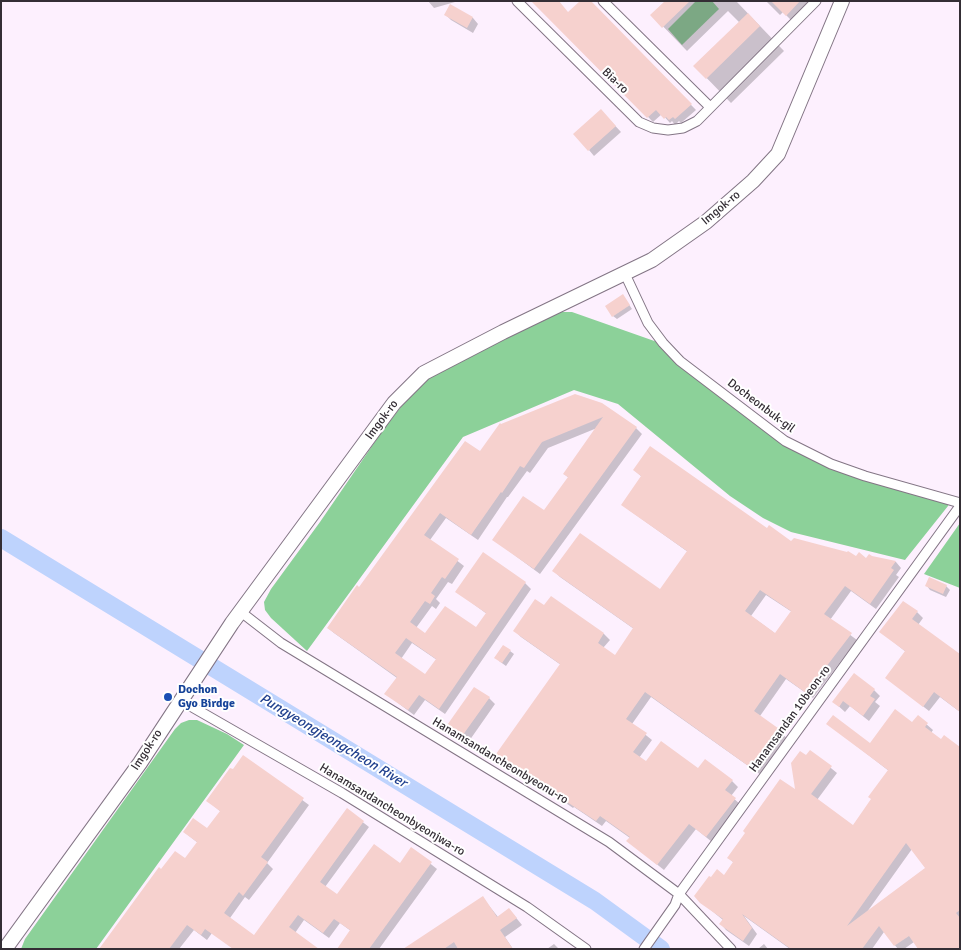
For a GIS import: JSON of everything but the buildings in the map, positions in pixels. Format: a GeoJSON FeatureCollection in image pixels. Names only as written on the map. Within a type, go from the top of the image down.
{"type":"FeatureCollection","features":[{"type":"Feature","properties":{"kind":"main road","name":"Imgok-ro"},"geometry":{"type":"LineString","coordinates":[[5,949],[140,763],[237,618],[394,403],[424,373],[503,332],[652,260],[706,222],[753,181],[778,154],[839,3]]}},
{"type":"Feature","properties":{"kind":"street","name":"Bia-ro"},"geometry":{"type":"LineString","coordinates":[[517,1],[639,122],[653,128],[668,130],[683,128],[697,121],[816,1]]}},
{"type":"Feature","properties":{"kind":"street"},"geometry":{"type":"LineString","coordinates":[[603,1],[710,107]]}},
{"type":"Feature","properties":{"kind":"street","name":"Docheonbuk-gil"},"geometry":{"type":"LineString","coordinates":[[625,274],[648,323],[680,361],[785,441],[831,464],[960,505]]}},
{"type":"Feature","properties":{"kind":"street","name":"Hanamsandan 10beon-ro"},"geometry":{"type":"LineString","coordinates":[[644,949],[675,905],[679,894],[960,505]]}},
{"type":"Feature","properties":{"kind":"street","name":"Hanamsandancheonbyeonu-ro"},"geometry":{"type":"LineString","coordinates":[[237,618],[609,842],[679,894],[730,949]]}},
{"type":"Feature","properties":{"kind":"street","name":"Hanamsandancheonbyeonjwa-ro"},"geometry":{"type":"LineString","coordinates":[[184,695],[527,907],[586,949]]}},
{"type":"Feature","properties":{"kind":"green space"},"geometry":{"type":"Polygon","coordinates":[[[696,1],[712,1],[719,9],[682,45],[668,29],[696,1]]]}},
{"type":"Feature","properties":{"kind":"green space"},"geometry":{"type":"Polygon","coordinates":[[[561,312],[572,312],[660,343],[792,446],[949,502],[948,506],[905,560],[791,532],[763,518],[730,496],[618,404],[574,390],[463,437],[307,651],[271,618],[265,610],[264,602],[271,589],[383,430],[407,399],[426,380],[479,351],[561,312]]]}},
{"type":"Feature","properties":{"kind":"green space"},"geometry":{"type":"Polygon","coordinates":[[[960,523],[960,588],[924,574],[960,523]]]}},
{"type":"Feature","properties":{"kind":"green space"},"geometry":{"type":"Polygon","coordinates":[[[197,720],[227,734],[244,745],[96,949],[21,949],[25,939],[175,729],[181,723],[197,720]]]}},
{"type":"Feature","properties":{"kind":"waterway","name":"Pungyeongjeongcheon River"},"geometry":{"type":"LineString","coordinates":[[1,538],[595,901],[661,949]]}},
{"type":"Feature","properties":{"kind":"place","name":"Dochon Gyo Birdge"},"geometry":{"type":"Point","coordinates":[168,697]}}]}
